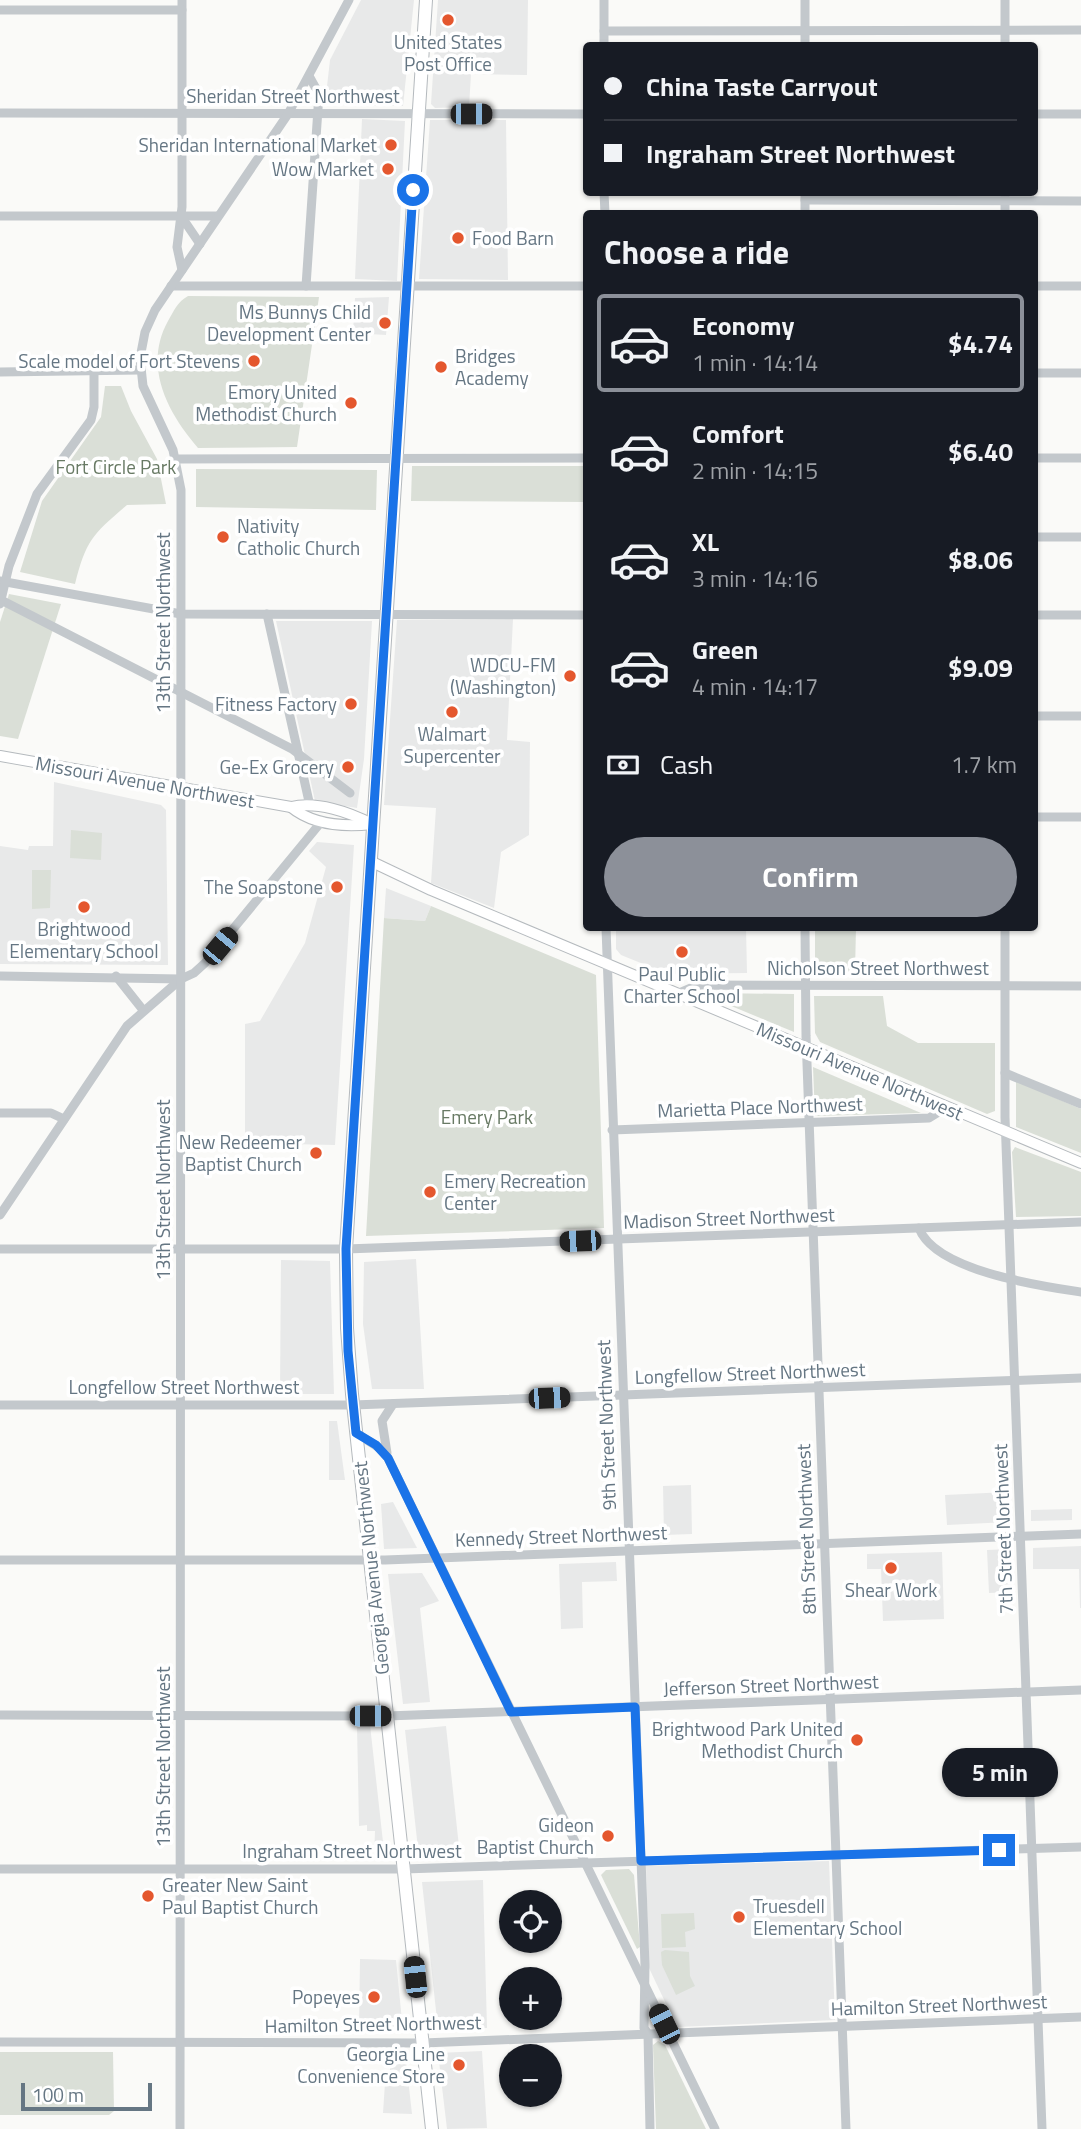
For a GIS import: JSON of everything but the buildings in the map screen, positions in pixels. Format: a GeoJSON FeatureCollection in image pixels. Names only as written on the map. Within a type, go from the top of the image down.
{"type":"FeatureCollection","features":[{"type":"Feature","properties":{"kind":"highway","name":"Georgia Avenue Northwest"},"geometry":{"type":"LineString","coordinates":[[426,0],[346,1249],[347,1328],[353,1405],[432,2129]]}},
{"type":"Feature","properties":{"kind":"main road","name":"Missouri Avenue Northwest"},"geometry":{"type":"LineString","coordinates":[[0,756],[180,789],[291,807],[310,806],[350,813],[372,824]]}},
{"type":"Feature","properties":{"kind":"main road","name":"Missouri Avenue Northwest"},"geometry":{"type":"LineString","coordinates":[[291,807],[301,815],[348,827],[372,824]]}},
{"type":"Feature","properties":{"kind":"main road","name":"Missouri Avenue Northwest"},"geometry":{"type":"LineString","coordinates":[[370,861],[436,892],[1081,1163]]}},
{"type":"Feature","properties":{"kind":"street","name":"13th Street Northwest"},"geometry":{"type":"LineString","coordinates":[[180,2129],[181,491],[176,458],[147,401],[140,370],[147,325],[170,286],[288,114],[349,0]]}},
{"type":"Feature","properties":{"kind":"street"},"geometry":{"type":"LineString","coordinates":[[604,0],[604,42]]}},
{"type":"Feature","properties":{"kind":"street"},"geometry":{"type":"LineString","coordinates":[[805,0],[805,42]]}},
{"type":"Feature","properties":{"kind":"street"},"geometry":{"type":"LineString","coordinates":[[1005,0],[1005,42]]}},
{"type":"Feature","properties":{"kind":"street"},"geometry":{"type":"LineString","coordinates":[[0,10],[182,5],[181,216],[177,247],[182,270]]}},
{"type":"Feature","properties":{"kind":"street"},"geometry":{"type":"LineString","coordinates":[[604,31],[1081,30]]}},
{"type":"Feature","properties":{"kind":"street"},"geometry":{"type":"LineString","coordinates":[[306,286],[318,114],[318,90],[309,76]]}},
{"type":"Feature","properties":{"kind":"street","name":"Sheridan Street Northwest"},"geometry":{"type":"LineString","coordinates":[[0,113],[583,114]]}},
{"type":"Feature","properties":{"kind":"street"},"geometry":{"type":"LineString","coordinates":[[1038,114],[1081,114]]}},
{"type":"Feature","properties":{"kind":"street"},"geometry":{"type":"LineString","coordinates":[[805,196],[1005,197],[1081,201]]}},
{"type":"Feature","properties":{"kind":"street"},"geometry":{"type":"LineString","coordinates":[[0,216],[218,216]]}},
{"type":"Feature","properties":{"kind":"street"},"geometry":{"type":"LineString","coordinates":[[181,216],[200,244]]}},
{"type":"Feature","properties":{"kind":"street"},"geometry":{"type":"LineString","coordinates":[[170,286],[583,286]]}},
{"type":"Feature","properties":{"kind":"street"},"geometry":{"type":"LineString","coordinates":[[1038,286],[1081,286]]}},
{"type":"Feature","properties":{"kind":"street"},"geometry":{"type":"LineString","coordinates":[[94,370],[94,407],[90,420],[37,494],[3,582],[1,602],[181,691],[301,755],[350,793]]}},
{"type":"Feature","properties":{"kind":"street"},"geometry":{"type":"LineString","coordinates":[[0,372],[140,370]]}},
{"type":"Feature","properties":{"kind":"street"},"geometry":{"type":"LineString","coordinates":[[1038,373],[1081,373]]}},
{"type":"Feature","properties":{"kind":"street"},"geometry":{"type":"LineString","coordinates":[[176,458],[583,458]]}},
{"type":"Feature","properties":{"kind":"street"},"geometry":{"type":"LineString","coordinates":[[1038,458],[1081,458]]}},
{"type":"Feature","properties":{"kind":"street"},"geometry":{"type":"LineString","coordinates":[[1038,537],[1081,537]]}},
{"type":"Feature","properties":{"kind":"street"},"geometry":{"type":"LineString","coordinates":[[3,582],[181,614],[583,615]]}},
{"type":"Feature","properties":{"kind":"street"},"geometry":{"type":"LineString","coordinates":[[267,614],[301,755],[310,806]]}},
{"type":"Feature","properties":{"kind":"street"},"geometry":{"type":"LineString","coordinates":[[1038,615],[1081,615]]}},
{"type":"Feature","properties":{"kind":"street"},"geometry":{"type":"LineString","coordinates":[[1038,716],[1081,716]]}},
{"type":"Feature","properties":{"kind":"street"},"geometry":{"type":"LineString","coordinates":[[1038,817],[1081,817]]}},
{"type":"Feature","properties":{"kind":"street"},"geometry":{"type":"LineString","coordinates":[[0,1215],[121,1034],[143,1010],[205,963],[322,821]]}},
{"type":"Feature","properties":{"kind":"street","name":"9th Street Northwest"},"geometry":{"type":"LineString","coordinates":[[606,931],[641,1861],[644,2028],[648,2034],[650,2129]]}},
{"type":"Feature","properties":{"kind":"street","name":"8th Street Northwest"},"geometry":{"type":"LineString","coordinates":[[805,931],[806,1048],[846,2129]]}},
{"type":"Feature","properties":{"kind":"street","name":"7th Street Northwest"},"geometry":{"type":"LineString","coordinates":[[1005,931],[1006,1132],[1042,2129]]}},
{"type":"Feature","properties":{"kind":"street"},"geometry":{"type":"LineString","coordinates":[[0,976],[181,979]]}},
{"type":"Feature","properties":{"kind":"street"},"geometry":{"type":"LineString","coordinates":[[116,976],[143,1010]]}},
{"type":"Feature","properties":{"kind":"street","name":"Nicholson Street Northwest"},"geometry":{"type":"LineString","coordinates":[[677,994],[698,985],[1081,986]]}},
{"type":"Feature","properties":{"kind":"street"},"geometry":{"type":"LineString","coordinates":[[1005,1073],[1081,1104]]}},
{"type":"Feature","properties":{"kind":"street","name":"Marietta Place Northwest"},"geometry":{"type":"LineString","coordinates":[[612,1130],[929,1118],[947,1107]]}},
{"type":"Feature","properties":{"kind":"street"},"geometry":{"type":"LineString","coordinates":[[0,1113],[51,1113],[64,1119]]}},
{"type":"Feature","properties":{"kind":"street","name":"Madison Street Northwest"},"geometry":{"type":"LineString","coordinates":[[0,1249],[346,1249],[1081,1222]]}},
{"type":"Feature","properties":{"kind":"street"},"geometry":{"type":"LineString","coordinates":[[919,1228],[927,1242],[941,1252],[1011,1279],[1081,1292]]}},
{"type":"Feature","properties":{"kind":"street","name":"Longfellow Street Northwest"},"geometry":{"type":"LineString","coordinates":[[0,1405],[353,1405],[1081,1378]]}},
{"type":"Feature","properties":{"kind":"street"},"geometry":{"type":"LineString","coordinates":[[388,1458],[382,1421],[393,1404]]}},
{"type":"Feature","properties":{"kind":"street"},"geometry":{"type":"LineString","coordinates":[[356,1433],[376,1445],[388,1458],[715,2129]]}},
{"type":"Feature","properties":{"kind":"street","name":"Kennedy Street Northwest"},"geometry":{"type":"LineString","coordinates":[[0,1560],[370,1560],[1081,1534]]}},
{"type":"Feature","properties":{"kind":"street","name":"Jefferson Street Northwest"},"geometry":{"type":"LineString","coordinates":[[0,1716],[387,1716],[1081,1690]]}},
{"type":"Feature","properties":{"kind":"street","name":"Ingraham Street Northwest"},"geometry":{"type":"LineString","coordinates":[[0,1869],[404,1869],[1081,1847]]}},
{"type":"Feature","properties":{"kind":"street","name":"Hamilton Street Northwest"},"geometry":{"type":"LineString","coordinates":[[0,2042],[423,2043],[1081,2017]]}},
{"type":"Feature","properties":{"kind":"shaded area"},"geometry":{"type":"Polygon","coordinates":[[[361,0],[414,0],[403,106],[325,104],[330,60],[361,0]]]}},
{"type":"Feature","properties":{"kind":"shaded area"},"geometry":{"type":"Polygon","coordinates":[[[438,0],[528,0],[527,75],[471,74],[469,107],[435,108],[431,104],[438,0]]]}},
{"type":"Feature","properties":{"kind":"shaded area"},"geometry":{"type":"Polygon","coordinates":[[[362,119],[405,121],[397,281],[355,279],[362,119]]]}},
{"type":"Feature","properties":{"kind":"shaded area"},"geometry":{"type":"Polygon","coordinates":[[[430,120],[506,120],[508,280],[419,279],[430,120]]]}},
{"type":"Feature","properties":{"kind":"shaded area"},"geometry":{"type":"Polygon","coordinates":[[[389,297],[386,335],[353,333],[355,298],[389,297]]]}},
{"type":"Feature","properties":{"kind":"shaded area"},"geometry":{"type":"Polygon","coordinates":[[[513,619],[507,740],[530,742],[529,835],[501,852],[494,908],[431,883],[436,808],[384,805],[397,620],[513,619]]]}},
{"type":"Feature","properties":{"kind":"shaded area"},"geometry":{"type":"Polygon","coordinates":[[[276,621],[372,621],[364,759],[357,808],[315,801],[276,621]]]}},
{"type":"Feature","properties":{"kind":"shaded area","name":"Brightwood Elementary School"},"geometry":{"type":"Polygon","coordinates":[[[54,782],[161,805],[166,810],[168,965],[0,964],[0,846],[28,850],[29,846],[53,846],[54,782]]]}},
{"type":"Feature","properties":{"kind":"shaded area"},"geometry":{"type":"Polygon","coordinates":[[[317,842],[354,845],[335,1145],[245,1143],[245,1024],[260,1021],[305,943],[326,867],[309,851],[317,842]]]}},
{"type":"Feature","properties":{"kind":"shaded area"},"geometry":{"type":"Polygon","coordinates":[[[386,888],[431,906],[425,921],[384,918],[386,888]]]}},
{"type":"Feature","properties":{"kind":"shaded area","name":"Paul Public Charter School"},"geometry":{"type":"Polygon","coordinates":[[[616,931],[746,931],[747,973],[668,974],[621,955],[616,949],[616,931]]]}},
{"type":"Feature","properties":{"kind":"shaded area"},"geometry":{"type":"Polygon","coordinates":[[[416,1259],[424,1389],[372,1389],[363,1324],[364,1262],[416,1259]]]}},
{"type":"Feature","properties":{"kind":"shaded area"},"geometry":{"type":"Polygon","coordinates":[[[281,1260],[330,1261],[334,1394],[280,1394],[281,1260]]]}},
{"type":"Feature","properties":{"kind":"shaded area"},"geometry":{"type":"Polygon","coordinates":[[[329,1421],[337,1421],[345,1480],[329,1480],[329,1421]]]}},
{"type":"Feature","properties":{"kind":"shaded area"},"geometry":{"type":"Polygon","coordinates":[[[691,1485],[692,1534],[664,1535],[663,1486],[691,1485]]]}},
{"type":"Feature","properties":{"kind":"shaded area"},"geometry":{"type":"Polygon","coordinates":[[[1007,1492],[1008,1522],[947,1525],[945,1495],[1007,1492]]]}},
{"type":"Feature","properties":{"kind":"shaded area"},"geometry":{"type":"Polygon","coordinates":[[[393,1502],[417,1548],[384,1549],[381,1504],[393,1502]]]}},
{"type":"Feature","properties":{"kind":"shaded area"},"geometry":{"type":"Polygon","coordinates":[[[1072,1509],[1072,1520],[1031,1521],[1031,1510],[1072,1509]]]}},
{"type":"Feature","properties":{"kind":"shaded area"},"geometry":{"type":"Polygon","coordinates":[[[1081,1546],[1080,1608],[1079,1569],[1033,1569],[1033,1548],[1081,1546]]]}},
{"type":"Feature","properties":{"kind":"shaded area"},"geometry":{"type":"Polygon","coordinates":[[[1010,1549],[1012,1592],[989,1593],[987,1550],[1010,1549]]]}},
{"type":"Feature","properties":{"kind":"shaded area"},"geometry":{"type":"Polygon","coordinates":[[[942,1552],[944,1619],[883,1621],[881,1569],[867,1569],[867,1554],[942,1552]]]}},
{"type":"Feature","properties":{"kind":"shaded area"},"geometry":{"type":"Polygon","coordinates":[[[616,1562],[617,1581],[582,1582],[583,1628],[561,1629],[559,1564],[616,1562]]]}},
{"type":"Feature","properties":{"kind":"shaded area"},"geometry":{"type":"Polygon","coordinates":[[[422,1573],[439,1601],[420,1608],[430,1702],[403,1704],[388,1574],[422,1573]]]}},
{"type":"Feature","properties":{"kind":"shaded area"},"geometry":{"type":"Polygon","coordinates":[[[370,1725],[385,1860],[374,1860],[375,1831],[367,1831],[367,1825],[359,1826],[357,1726],[370,1725]]]}},
{"type":"Feature","properties":{"kind":"shaded area"},"geometry":{"type":"Polygon","coordinates":[[[446,1726],[460,1856],[419,1858],[405,1730],[446,1726]]]}},
{"type":"Feature","properties":{"kind":"shaded area","name":"Truesdell Elementary School"},"geometry":{"type":"Polygon","coordinates":[[[829,1861],[835,2020],[677,2027],[649,1968],[646,1866],[829,1861]]]}},
{"type":"Feature","properties":{"kind":"shaded area"},"geometry":{"type":"Polygon","coordinates":[[[483,1880],[487,2028],[438,2029],[422,1882],[483,1880]]]}},
{"type":"Feature","properties":{"kind":"shaded area"},"geometry":{"type":"Polygon","coordinates":[[[360,1959],[396,1960],[403,2031],[359,2029],[360,1959]]]}},
{"type":"Feature","properties":{"kind":"shaded area"},"geometry":{"type":"Polygon","coordinates":[[[482,2051],[487,2128],[447,2129],[438,2053],[482,2051]]]}},
{"type":"Feature","properties":{"kind":"shaded area"},"geometry":{"type":"Polygon","coordinates":[[[390,2052],[405,2052],[412,2114],[383,2113],[385,2083],[390,2081],[390,2052]]]}},
{"type":"Feature","properties":{"kind":"green space"},"geometry":{"type":"Polygon","coordinates":[[[188,296],[319,297],[297,447],[198,448],[187,434],[168,404],[162,388],[158,355],[168,321],[178,304],[188,296]]]}},
{"type":"Feature","properties":{"kind":"green space","name":"Fort Circle Park"},"geometry":{"type":"Polygon","coordinates":[[[105,386],[121,386],[157,459],[166,504],[127,505],[115,515],[87,547],[75,584],[20,572],[42,501],[101,417],[105,386]]]}},
{"type":"Feature","properties":{"kind":"green space"},"geometry":{"type":"Polygon","coordinates":[[[412,466],[583,466],[583,502],[411,501],[412,466]]]}},
{"type":"Feature","properties":{"kind":"green space","name":"Fort Circle Park"},"geometry":{"type":"Polygon","coordinates":[[[196,469],[377,470],[376,510],[196,507],[196,469]]]}},
{"type":"Feature","properties":{"kind":"green space"},"geometry":{"type":"Polygon","coordinates":[[[9,594],[61,604],[18,739],[0,736],[0,622],[9,594]]]}},
{"type":"Feature","properties":{"kind":"green space"},"geometry":{"type":"Polygon","coordinates":[[[71,830],[102,833],[101,860],[70,858],[71,830]]]}},
{"type":"Feature","properties":{"kind":"green space"},"geometry":{"type":"Polygon","coordinates":[[[32,870],[51,870],[50,908],[32,909],[32,870]]]}},
{"type":"Feature","properties":{"kind":"green space","name":"Emery Park"},"geometry":{"type":"Polygon","coordinates":[[[431,906],[596,975],[604,1228],[366,1236],[384,918],[425,921],[431,906]]]}},
{"type":"Feature","properties":{"kind":"green space"},"geometry":{"type":"Polygon","coordinates":[[[815,931],[856,931],[855,972],[815,972],[815,931]]]}},
{"type":"Feature","properties":{"kind":"green space"},"geometry":{"type":"Polygon","coordinates":[[[712,993],[794,994],[794,1032],[712,998],[712,993]]]}},
{"type":"Feature","properties":{"kind":"green space"},"geometry":{"type":"Polygon","coordinates":[[[814,996],[883,996],[887,1026],[918,1043],[995,1043],[995,1111],[987,1114],[820,1042],[815,1033],[814,996]]]}},
{"type":"Feature","properties":{"kind":"green space"},"geometry":{"type":"Polygon","coordinates":[[[813,1067],[921,1113],[815,1116],[813,1067]]]}},
{"type":"Feature","properties":{"kind":"green space"},"geometry":{"type":"Polygon","coordinates":[[[1016,1081],[1081,1109],[1081,1153],[1016,1127],[1016,1081]]]}},
{"type":"Feature","properties":{"kind":"green space"},"geometry":{"type":"Polygon","coordinates":[[[1015,1147],[1081,1172],[1081,1216],[1016,1217],[1012,1152],[1015,1147]]]}},
{"type":"Feature","properties":{"kind":"green space"},"geometry":{"type":"Polygon","coordinates":[[[629,1869],[634,1875],[640,1947],[637,1949],[601,1875],[606,1870],[629,1869]]]}},
{"type":"Feature","properties":{"kind":"green space"},"geometry":{"type":"Polygon","coordinates":[[[694,1913],[695,1929],[685,1932],[686,1947],[662,1948],[661,1914],[694,1913]]]}},
{"type":"Feature","properties":{"kind":"green space"},"geometry":{"type":"Polygon","coordinates":[[[661,1952],[689,1952],[690,1976],[695,1986],[676,1995],[662,1965],[661,1952]]]}},
{"type":"Feature","properties":{"kind":"green space"},"geometry":{"type":"Polygon","coordinates":[[[658,2041],[665,2045],[706,2129],[656,2129],[653,2045],[658,2041]]]}},
{"type":"Feature","properties":{"kind":"green space"},"geometry":{"type":"Polygon","coordinates":[[[0,2052],[113,2052],[114,2111],[109,2115],[0,2115],[0,2052]]]}},
{"type":"Feature","properties":{"kind":"place","name":"United States Post Office"},"geometry":{"type":"Point","coordinates":[448,20]}},
{"type":"Feature","properties":{"kind":"place","name":"Sheridan International Market"},"geometry":{"type":"Point","coordinates":[391,145]}},
{"type":"Feature","properties":{"kind":"place","name":"Wow Market"},"geometry":{"type":"Point","coordinates":[388,169]}},
{"type":"Feature","properties":{"kind":"place","name":"Food Barn"},"geometry":{"type":"Point","coordinates":[458,238]}},
{"type":"Feature","properties":{"kind":"place","name":"Ms Bunnys Child Development Center"},"geometry":{"type":"Point","coordinates":[385,323]}},
{"type":"Feature","properties":{"kind":"place","name":"Scale model of Fort Stevens"},"geometry":{"type":"Point","coordinates":[254,361]}},
{"type":"Feature","properties":{"kind":"place","name":"Bridges Academy"},"geometry":{"type":"Point","coordinates":[441,367]}},
{"type":"Feature","properties":{"kind":"place","name":"Emory United Methodist Church"},"geometry":{"type":"Point","coordinates":[351,403]}},
{"type":"Feature","properties":{"kind":"place","name":"Nativity Catholic Church"},"geometry":{"type":"Point","coordinates":[223,537]}},
{"type":"Feature","properties":{"kind":"place","name":"WDCU-FM (Washington)"},"geometry":{"type":"Point","coordinates":[570,676]}},
{"type":"Feature","properties":{"kind":"place","name":"Fitness Factory"},"geometry":{"type":"Point","coordinates":[351,704]}},
{"type":"Feature","properties":{"kind":"place","name":"Walmart Supercenter"},"geometry":{"type":"Point","coordinates":[452,712]}},
{"type":"Feature","properties":{"kind":"place","name":"Ge-Ex Grocery"},"geometry":{"type":"Point","coordinates":[348,767]}},
{"type":"Feature","properties":{"kind":"place","name":"The Soapstone"},"geometry":{"type":"Point","coordinates":[337,887]}},
{"type":"Feature","properties":{"kind":"place","name":"Brightwood Elementary School"},"geometry":{"type":"Point","coordinates":[84,907]}},
{"type":"Feature","properties":{"kind":"place","name":"Paul Public Charter School"},"geometry":{"type":"Point","coordinates":[682,952]}},
{"type":"Feature","properties":{"kind":"place","name":"New Redeemer Baptist Church"},"geometry":{"type":"Point","coordinates":[316,1153]}},
{"type":"Feature","properties":{"kind":"place","name":"Emery Recreation Center"},"geometry":{"type":"Point","coordinates":[430,1192]}},
{"type":"Feature","properties":{"kind":"place","name":"Shear Work"},"geometry":{"type":"Point","coordinates":[891,1568]}},
{"type":"Feature","properties":{"kind":"place","name":"Brightwood Park United Methodist Church"},"geometry":{"type":"Point","coordinates":[857,1740]}},
{"type":"Feature","properties":{"kind":"place","name":"Gideon Baptist Church"},"geometry":{"type":"Point","coordinates":[608,1836]}},
{"type":"Feature","properties":{"kind":"place","name":"Greater New Saint Paul Baptist Church"},"geometry":{"type":"Point","coordinates":[148,1896]}},
{"type":"Feature","properties":{"kind":"place","name":"Truesdell Elementary School"},"geometry":{"type":"Point","coordinates":[739,1917]}},
{"type":"Feature","properties":{"kind":"place","name":"Popeyes"},"geometry":{"type":"Point","coordinates":[374,1997]}},
{"type":"Feature","properties":{"kind":"place","name":"Georgia Line Convenience Store"},"geometry":{"type":"Point","coordinates":[459,2065]}},
{"type":"Feature","properties":{"kind":"route"},"geometry":{"type":"LineString","coordinates":[[413,190],[346,1249],[348,1351],[356,1433],[376,1445],[388,1458],[511,1712],[635,1707],[641,1861],[999,1850]]}}]}
